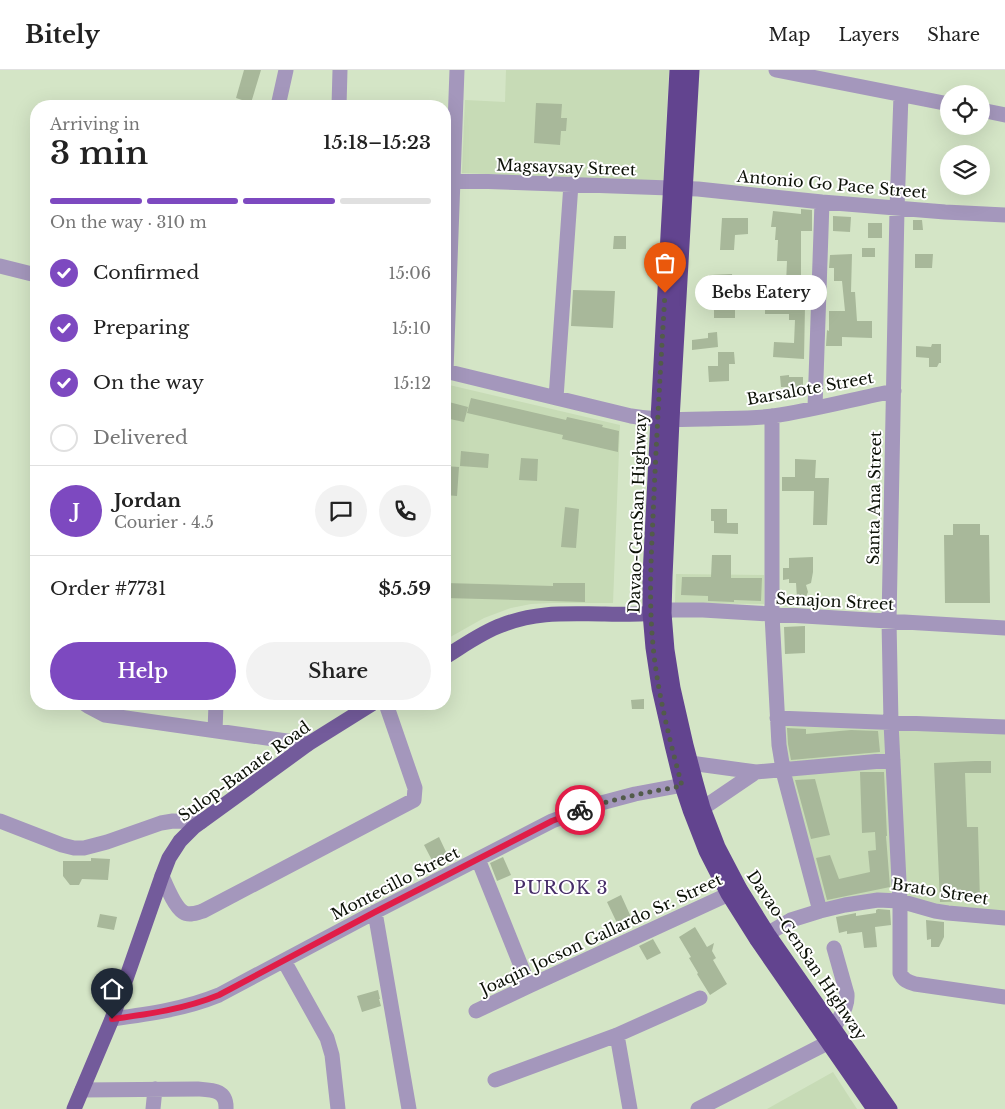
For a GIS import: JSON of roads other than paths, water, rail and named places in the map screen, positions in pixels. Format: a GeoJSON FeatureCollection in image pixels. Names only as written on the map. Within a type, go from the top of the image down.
{"type":"FeatureCollection","features":[{"type":"Feature","properties":{"kind":"highway","name":"Davao-GenSan Highway"},"geometry":{"type":"LineString","coordinates":[[677,70],[678,188]]}},
{"type":"Feature","properties":{"kind":"highway","name":"Davao-GenSan Highway"},"geometry":{"type":"LineString","coordinates":[[692,70],[678,188],[665,420],[665,567],[653,648],[659,688],[672,745],[689,784],[703,808],[734,891]]}},
{"type":"Feature","properties":{"kind":"highway","name":"Davao-GenSan Highway"},"geometry":{"type":"LineString","coordinates":[[657,613],[667,650],[673,688],[690,763],[690,810],[706,851],[763,937],[834,1036],[890,1109]]}},
{"type":"Feature","properties":{"kind":"highway","name":"Davao-GenSan Highway"},"geometry":{"type":"LineString","coordinates":[[834,1036],[874,1109]]}},
{"type":"Feature","properties":{"kind":"main road"},"geometry":{"type":"LineString","coordinates":[[451,653],[487,631],[522,618],[552,614],[657,613]]}},
{"type":"Feature","properties":{"kind":"main road","name":"Sulop-Banate Road"},"geometry":{"type":"LineString","coordinates":[[74,1109],[112,1019],[169,858],[180,841],[200,822],[308,744],[362,710]]}},
{"type":"Feature","properties":{"kind":"street"},"geometry":{"type":"LineString","coordinates":[[279,100],[286,70]]}},
{"type":"Feature","properties":{"kind":"street"},"geometry":{"type":"LineString","coordinates":[[339,100],[340,70]]}},
{"type":"Feature","properties":{"kind":"street"},"geometry":{"type":"LineString","coordinates":[[451,152],[457,70]]}},
{"type":"Feature","properties":{"kind":"street"},"geometry":{"type":"LineString","coordinates":[[776,70],[940,102]]}},
{"type":"Feature","properties":{"kind":"street","name":"Santa Ana Street"},"geometry":{"type":"LineString","coordinates":[[902,95],[897,208],[889,621],[891,723],[900,901],[899,968],[902,978],[908,982],[1005,998]]}},
{"type":"Feature","properties":{"kind":"street"},"geometry":{"type":"LineString","coordinates":[[990,112],[1005,115]]}},
{"type":"Feature","properties":{"kind":"street","name":"Magsaysay Street"},"geometry":{"type":"LineString","coordinates":[[451,180],[678,188]]}},
{"type":"Feature","properties":{"kind":"street"},"geometry":{"type":"LineString","coordinates":[[556,398],[572,184]]}},
{"type":"Feature","properties":{"kind":"street","name":"Antonio Go Pace Street"},"geometry":{"type":"LineString","coordinates":[[678,188],[822,202],[1005,215]]}},
{"type":"Feature","properties":{"kind":"street"},"geometry":{"type":"LineString","coordinates":[[815,408],[822,202]]}},
{"type":"Feature","properties":{"kind":"street"},"geometry":{"type":"LineString","coordinates":[[0,266],[30,274]]}},
{"type":"Feature","properties":{"kind":"street","name":"Barsalote Street"},"geometry":{"type":"LineString","coordinates":[[451,372],[631,416],[665,420],[772,416],[894,391]]}},
{"type":"Feature","properties":{"kind":"street"},"geometry":{"type":"LineString","coordinates":[[772,416],[772,615],[779,745],[783,769],[820,910]]}},
{"type":"Feature","properties":{"kind":"street","name":"Senajon Street"},"geometry":{"type":"LineString","coordinates":[[657,613],[684,610],[1005,628]]}},
{"type":"Feature","properties":{"kind":"street"},"geometry":{"type":"LineString","coordinates":[[96,710],[105,715],[308,744]]}},
{"type":"Feature","properties":{"kind":"street"},"geometry":{"type":"LineString","coordinates":[[216,710],[216,731]]}},
{"type":"Feature","properties":{"kind":"street"},"geometry":{"type":"LineString","coordinates":[[162,876],[176,905],[182,912],[189,914],[203,911],[414,800],[415,788],[388,710]]}},
{"type":"Feature","properties":{"kind":"street"},"geometry":{"type":"LineString","coordinates":[[777,718],[1005,727]]}},
{"type":"Feature","properties":{"kind":"street"},"geometry":{"type":"LineString","coordinates":[[690,763],[756,772],[893,760]]}},
{"type":"Feature","properties":{"kind":"street"},"geometry":{"type":"LineString","coordinates":[[703,808],[756,772]]}},
{"type":"Feature","properties":{"kind":"street","name":"Montecillo Street"},"geometry":{"type":"LineString","coordinates":[[112,1019],[157,1013],[202,1002],[219,995],[552,821],[600,803],[689,784]]}},
{"type":"Feature","properties":{"kind":"street"},"geometry":{"type":"LineString","coordinates":[[0,821],[74,848],[84,848],[107,842],[161,823],[172,821],[200,822]]}},
{"type":"Feature","properties":{"kind":"street"},"geometry":{"type":"LineString","coordinates":[[478,859],[529,986]]}},
{"type":"Feature","properties":{"kind":"street","name":"Joaqin Jocson Gallardo Sr. Street"},"geometry":{"type":"LineString","coordinates":[[476,1011],[734,891]]}},
{"type":"Feature","properties":{"kind":"street","name":"Brato Street"},"geometry":{"type":"LineString","coordinates":[[763,937],[791,920],[820,910],[878,900],[900,901],[948,914],[1005,918]]}},
{"type":"Feature","properties":{"kind":"street"},"geometry":{"type":"LineString","coordinates":[[375,912],[409,1109]]}},
{"type":"Feature","properties":{"kind":"street"},"geometry":{"type":"LineString","coordinates":[[698,1109],[834,1036],[839,1017],[844,1012],[848,1001],[834,948]]}},
{"type":"Feature","properties":{"kind":"street"},"geometry":{"type":"LineString","coordinates":[[284,961],[327,1038],[332,1055],[338,1109]]}},
{"type":"Feature","properties":{"kind":"street"},"geometry":{"type":"LineString","coordinates":[[494,1080],[617,1035],[700,998]]}},
{"type":"Feature","properties":{"kind":"street"},"geometry":{"type":"LineString","coordinates":[[617,1035],[630,1109]]}},
{"type":"Feature","properties":{"kind":"street"},"geometry":{"type":"LineString","coordinates":[[153,1109],[155,1089]]}},
{"type":"Feature","properties":{"kind":"street"},"geometry":{"type":"LineString","coordinates":[[82,1090],[215,1090],[223,1096],[226,1109]]}},
{"type":"Feature","properties":{"kind":"place","name":"Bebs Eatery"},"geometry":{"type":"Point","coordinates":[665,293]}},
{"type":"Feature","properties":{"kind":"district","name":"PUROK 3"},"geometry":{"type":"Point","coordinates":[561,888]}}]}
